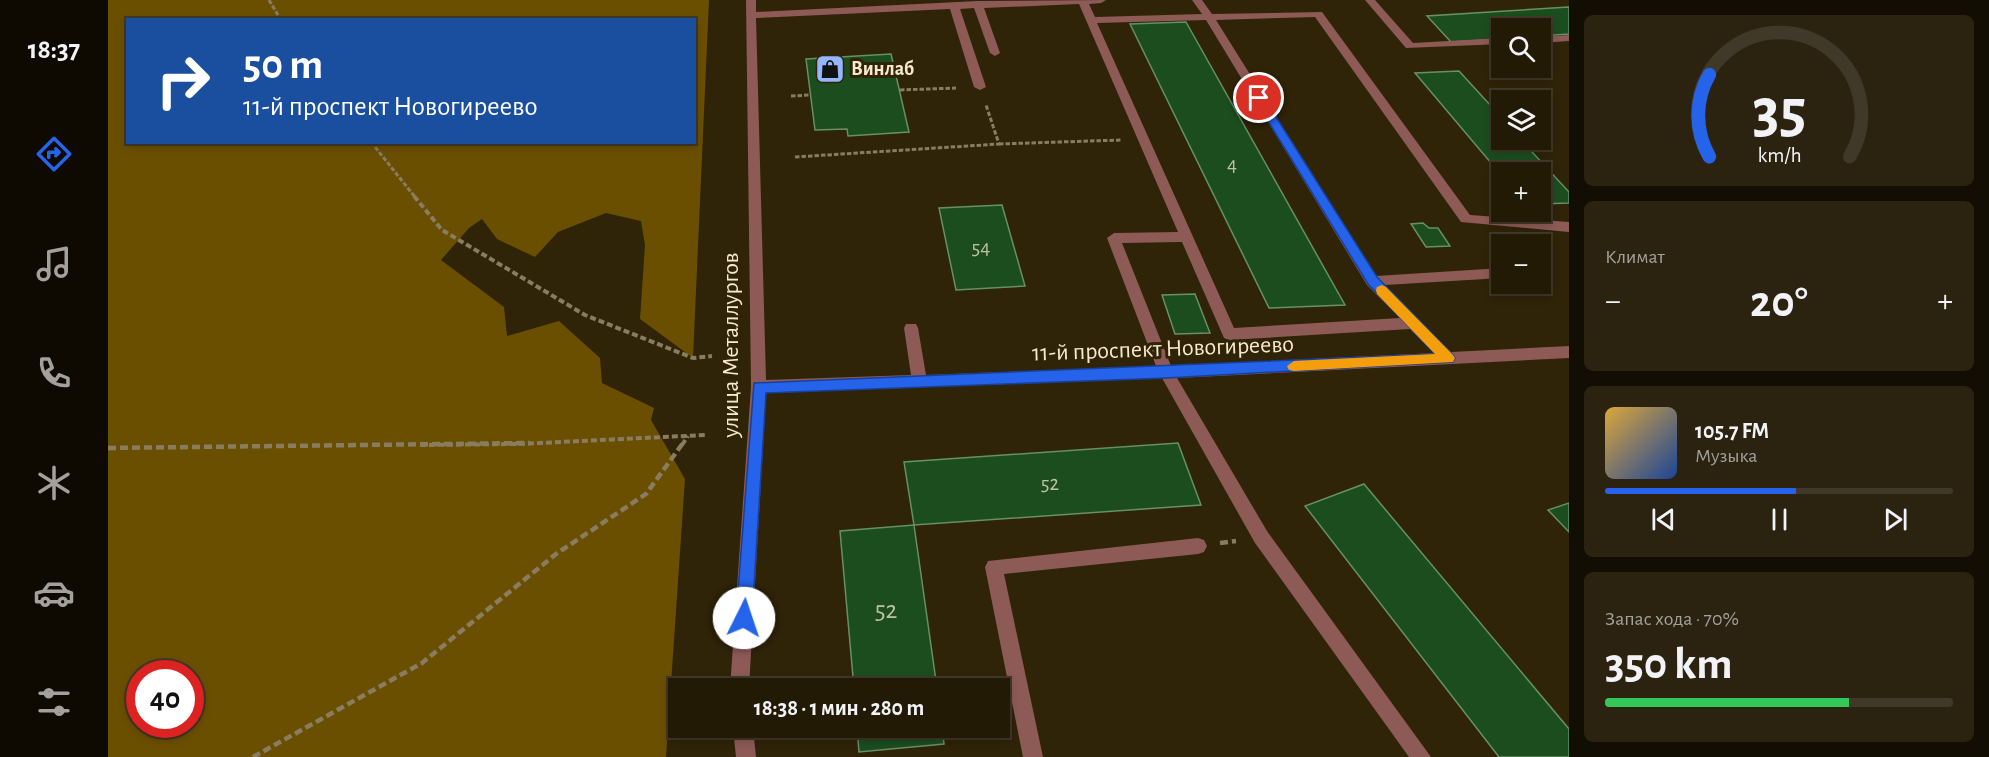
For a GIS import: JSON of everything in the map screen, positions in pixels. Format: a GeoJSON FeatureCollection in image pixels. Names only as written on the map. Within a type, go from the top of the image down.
{"type":"FeatureCollection","features":[{"type":"Feature","properties":{"kind":"street","name":"улица Металлургов"},"geometry":{"type":"LineString","coordinates":[[740,678],[759,387],[751,0]]}},
{"type":"Feature","properties":{"kind":"street"},"geometry":{"type":"LineString","coordinates":[[1083,0],[1229,334],[1413,323]]}},
{"type":"Feature","properties":{"kind":"street"},"geometry":{"type":"LineString","coordinates":[[751,15],[1101,0]]}},
{"type":"Feature","properties":{"kind":"street"},"geometry":{"type":"LineString","coordinates":[[1197,0],[1372,280],[1448,358]]}},
{"type":"Feature","properties":{"kind":"street"},"geometry":{"type":"LineString","coordinates":[[1370,0],[1410,46],[1491,42]]}},
{"type":"Feature","properties":{"kind":"street"},"geometry":{"type":"LineString","coordinates":[[978,4],[995,53]]}},
{"type":"Feature","properties":{"kind":"street"},"geometry":{"type":"LineString","coordinates":[[954,5],[980,87]]}},
{"type":"Feature","properties":{"kind":"street"},"geometry":{"type":"LineString","coordinates":[[1092,20],[1318,14],[1466,219],[1569,227]]}},
{"type":"Feature","properties":{"kind":"street"},"geometry":{"type":"LineString","coordinates":[[1551,40],[1569,39]]}},
{"type":"Feature","properties":{"kind":"street"},"geometry":{"type":"LineString","coordinates":[[1187,237],[1114,238],[1166,372],[1261,537],[1421,757]]}},
{"type":"Feature","properties":{"kind":"street"},"geometry":{"type":"LineString","coordinates":[[1372,280],[1491,274]]}},
{"type":"Feature","properties":{"kind":"street"},"geometry":{"type":"LineString","coordinates":[[911,328],[919,381]]}},
{"type":"Feature","properties":{"kind":"street","name":"11-й проспект Новогиреево"},"geometry":{"type":"LineString","coordinates":[[759,387],[1166,372],[1569,352]]}},
{"type":"Feature","properties":{"kind":"street"},"geometry":{"type":"LineString","coordinates":[[1033,757],[994,567],[1198,546]]}},
{"type":"Feature","properties":{"kind":"street"},"geometry":{"type":"LineString","coordinates":[[744,738],[746,757]]}},
{"type":"Feature","properties":{"kind":"path"},"geometry":{"type":"LineString","coordinates":[[270,0],[280,18]]}},
{"type":"Feature","properties":{"kind":"path"},"geometry":{"type":"LineString","coordinates":[[900,90],[980,87],[999,144]]}},
{"type":"Feature","properties":{"kind":"path"},"geometry":{"type":"LineString","coordinates":[[791,96],[810,95]]}},
{"type":"Feature","properties":{"kind":"path"},"geometry":{"type":"LineString","coordinates":[[795,157],[999,144],[1144,139]]}},
{"type":"Feature","properties":{"kind":"path"},"geometry":{"type":"LineString","coordinates":[[373,144],[442,230],[585,315],[693,358],[711,356]]}},
{"type":"Feature","properties":{"kind":"path"},"geometry":{"type":"LineString","coordinates":[[108,448],[519,444],[705,435]]}},
{"type":"Feature","properties":{"kind":"path"},"geometry":{"type":"LineString","coordinates":[[252,757],[422,663],[556,554],[646,494],[688,436]]}},
{"type":"Feature","properties":{"kind":"path"},"geometry":{"type":"LineString","coordinates":[[1198,546],[1261,537]]}},
{"type":"Feature","properties":{"kind":"shaded area"},"geometry":{"type":"Polygon","coordinates":[[[108,0],[709,0],[693,358],[640,319],[645,245],[641,221],[606,213],[558,232],[535,257],[497,239],[482,219],[469,228],[441,260],[504,307],[507,336],[559,321],[600,358],[602,383],[654,408],[651,420],[685,479],[671,678],[668,678],[666,757],[108,757],[108,0]]]}},
{"type":"Feature","properties":{"kind":"building"},"geometry":{"type":"Polygon","coordinates":[[[1569,7],[1569,34],[1551,35],[1551,18],[1491,18],[1491,40],[1451,42],[1427,16],[1569,7]]]}},
{"type":"Feature","properties":{"kind":"building"},"geometry":{"type":"Polygon","coordinates":[[[1186,22],[1345,305],[1269,308],[1130,24],[1186,22]]]}},
{"type":"Feature","properties":{"kind":"building"},"geometry":{"type":"Polygon","coordinates":[[[891,54],[909,132],[848,136],[847,129],[815,130],[806,59],[891,54]]]}},
{"type":"Feature","properties":{"kind":"building"},"geometry":{"type":"Polygon","coordinates":[[[1459,71],[1491,106],[1491,150],[1530,150],[1541,162],[1491,163],[1415,73],[1459,71]]]}},
{"type":"Feature","properties":{"kind":"building"},"geometry":{"type":"Polygon","coordinates":[[[1551,172],[1569,192],[1569,203],[1551,204],[1551,172]]]}},
{"type":"Feature","properties":{"kind":"building"},"geometry":{"type":"Polygon","coordinates":[[[1002,205],[1025,286],[956,290],[939,208],[1002,205]]]}},
{"type":"Feature","properties":{"kind":"building"},"geometry":{"type":"Polygon","coordinates":[[[1423,223],[1429,228],[1438,228],[1450,246],[1426,247],[1411,224],[1423,223]]]}},
{"type":"Feature","properties":{"kind":"building"},"geometry":{"type":"Polygon","coordinates":[[[1195,294],[1210,333],[1175,334],[1162,295],[1195,294]]]}},
{"type":"Feature","properties":{"kind":"building"},"geometry":{"type":"Polygon","coordinates":[[[1178,443],[1201,505],[914,525],[904,462],[1178,443]]]}},
{"type":"Feature","properties":{"kind":"building"},"geometry":{"type":"Polygon","coordinates":[[[1364,484],[1569,729],[1569,757],[1499,757],[1305,506],[1364,484]]]}},
{"type":"Feature","properties":{"kind":"building"},"geometry":{"type":"Polygon","coordinates":[[[1569,503],[1569,532],[1548,510],[1569,503]]]}},
{"type":"Feature","properties":{"kind":"building"},"geometry":{"type":"Polygon","coordinates":[[[914,525],[936,678],[853,678],[840,531],[914,525]]]}},
{"type":"Feature","properties":{"kind":"building"},"geometry":{"type":"Polygon","coordinates":[[[858,738],[943,738],[944,744],[859,752],[858,738]]]}},
{"type":"Feature","properties":{"kind":"slow traffic"},"geometry":{"type":"LineString","coordinates":[[1294,366],[1448,358],[1382,290]]}},
{"type":"Feature","properties":{"kind":"place","name":"Винлаб"},"geometry":{"type":"Point","coordinates":[830,69]}},
{"type":"Feature","properties":{"kind":"route"},"geometry":{"type":"LineString","coordinates":[[744,618],[759,387],[1166,372],[1448,358],[1372,280],[1259,98]]}}]}
